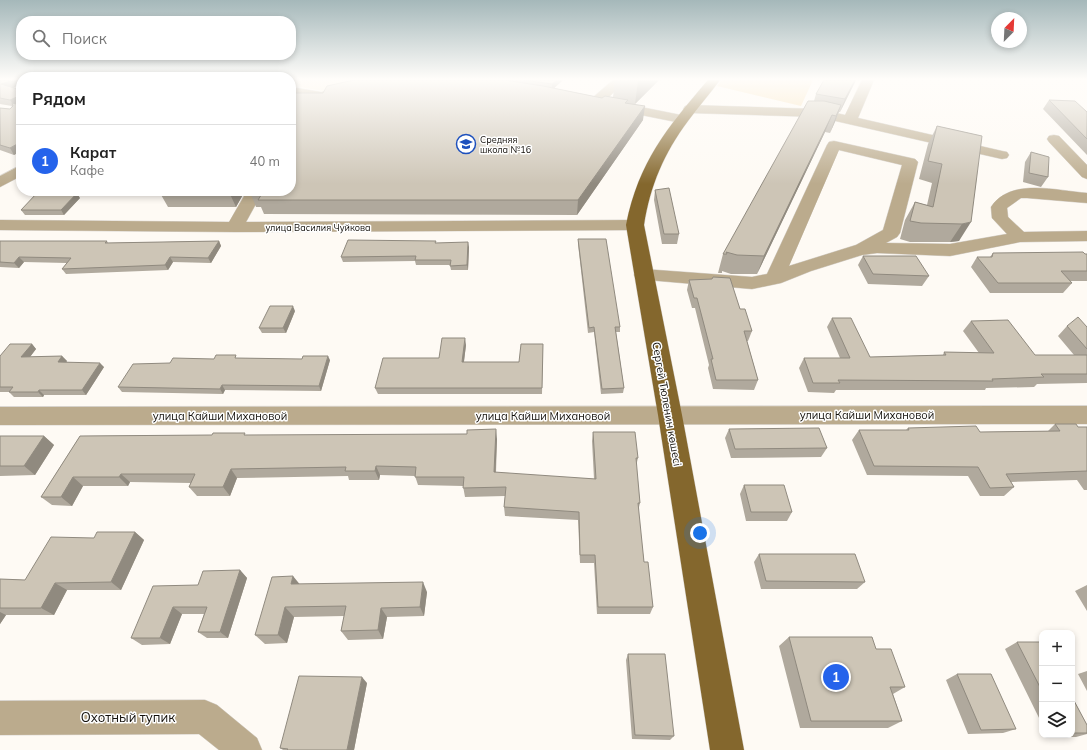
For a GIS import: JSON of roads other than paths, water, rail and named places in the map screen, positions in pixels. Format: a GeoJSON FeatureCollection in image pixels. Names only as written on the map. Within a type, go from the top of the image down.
{"type":"FeatureCollection","features":[{"type":"Feature","properties":{"kind":"main road","name":"Сергей Тюленин көшесі"},"geometry":{"type":"LineString","coordinates":[[684,115],[664,142],[651,168],[641,195],[635,225],[670,415],[727,750]]}},
{"type":"Feature","properties":{"kind":"street"},"geometry":{"type":"LineString","coordinates":[[827,115],[1002,154]]}},
{"type":"Feature","properties":{"kind":"street"},"geometry":{"type":"LineString","coordinates":[[850,120],[852,115]]}},
{"type":"Feature","properties":{"kind":"street"},"geometry":{"type":"LineString","coordinates":[[1054,139],[1087,174]]}},
{"type":"Feature","properties":{"kind":"street"},"geometry":{"type":"LineString","coordinates":[[774,279],[834,145],[910,162],[890,233],[860,250]]}},
{"type":"Feature","properties":{"kind":"street"},"geometry":{"type":"LineString","coordinates":[[0,182],[16,174]]}},
{"type":"Feature","properties":{"kind":"street"},"geometry":{"type":"LineString","coordinates":[[1020,237],[1000,218],[999,207],[1017,194],[1028,193],[1087,198]]}},
{"type":"Feature","properties":{"kind":"street"},"geometry":{"type":"LineString","coordinates":[[235,227],[252,196]]}},
{"type":"Feature","properties":{"kind":"street","name":"улица Василия Чуйкова"},"geometry":{"type":"LineString","coordinates":[[0,225],[235,227],[635,225]]}},
{"type":"Feature","properties":{"kind":"street"},"geometry":{"type":"LineString","coordinates":[[643,274],[752,283],[774,279],[804,267],[860,250],[877,248],[950,250],[1020,237],[1087,236]]}},
{"type":"Feature","properties":{"kind":"street","name":"улица Кайши Михановой"},"geometry":{"type":"LineString","coordinates":[[0,416],[1087,415]]}},
{"type":"Feature","properties":{"kind":"street","name":"Охотный тупик"},"geometry":{"type":"LineString","coordinates":[[0,718],[205,717],[244,750]]}},
{"type":"Feature","properties":{"kind":"place","name":"Средняя школа №16"},"geometry":{"type":"Point","coordinates":[466,144]}},
{"type":"Feature","properties":{"kind":"place","name":"Карат"},"geometry":{"type":"Point","coordinates":[836,677]}}]}
